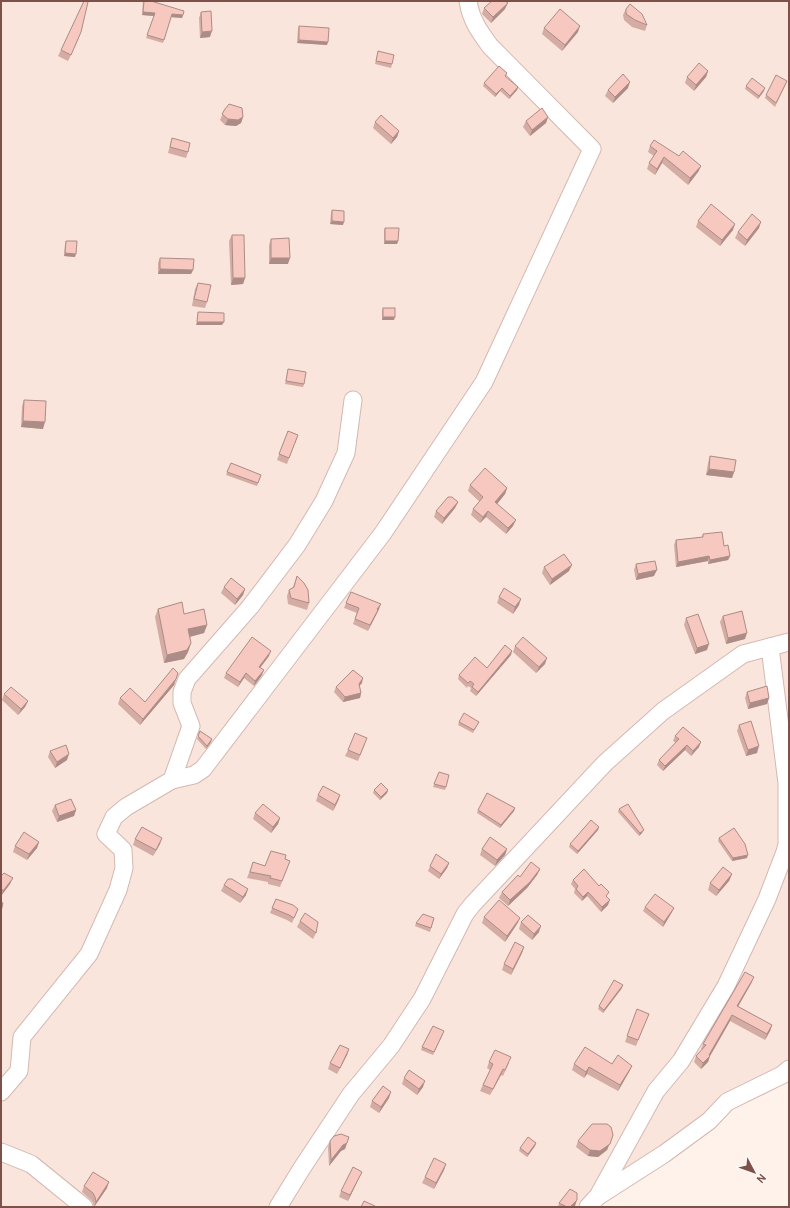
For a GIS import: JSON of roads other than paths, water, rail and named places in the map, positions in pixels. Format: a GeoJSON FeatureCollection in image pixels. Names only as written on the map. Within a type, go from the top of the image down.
{"type":"FeatureCollection","features":[{"type":"Feature","properties":{"kind":"street"},"geometry":{"type":"LineString","coordinates":[[1,1092],[19,1072],[22,1036],[89,954],[118,890],[124,868],[123,850],[106,834],[114,817],[126,807],[172,780],[194,775],[203,769],[383,533],[484,382],[592,149],[490,46],[470,14],[468,1]]}},
{"type":"Feature","properties":{"kind":"street"},"geometry":{"type":"LineString","coordinates":[[172,780],[191,726],[182,703],[182,692],[187,679],[250,607],[297,545],[324,501],[346,453],[353,400]]}},
{"type":"Feature","properties":{"kind":"street"},"geometry":{"type":"LineString","coordinates":[[278,1207],[351,1094],[390,1046],[422,999],[472,905],[605,763],[663,711],[743,654],[789,642]]}},
{"type":"Feature","properties":{"kind":"street"},"geometry":{"type":"LineString","coordinates":[[593,1202],[656,1091],[681,1061],[726,986],[767,899],[785,852],[787,844],[786,757],[770,647]]}},
{"type":"Feature","properties":{"kind":"street"},"geometry":{"type":"LineString","coordinates":[[593,1202],[664,1154],[708,1120],[727,1102],[782,1075],[789,1069]]}},
{"type":"Feature","properties":{"kind":"street"},"geometry":{"type":"LineString","coordinates":[[1,1152],[31,1164],[84,1207]]}}]}
